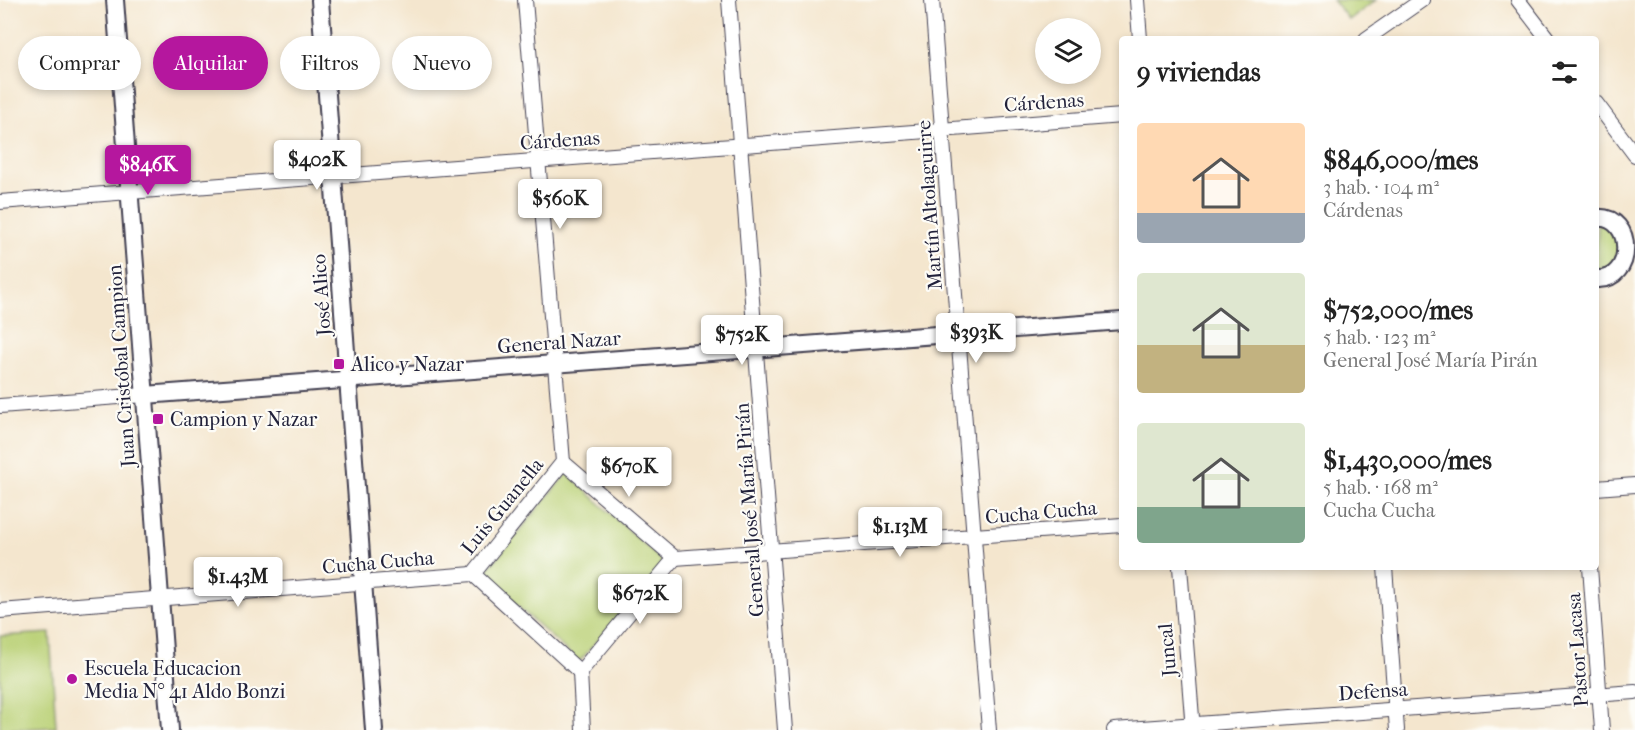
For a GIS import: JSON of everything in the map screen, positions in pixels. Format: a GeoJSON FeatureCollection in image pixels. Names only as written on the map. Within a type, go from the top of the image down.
{"type":"FeatureCollection","features":[{"type":"Feature","properties":{"kind":"street","name":"Juan Cristóbal Campion"},"geometry":{"type":"LineString","coordinates":[[115,0],[170,730]]}},
{"type":"Feature","properties":{"kind":"street","name":"José Alico"},"geometry":{"type":"LineString","coordinates":[[320,0],[365,582],[374,730]]}},
{"type":"Feature","properties":{"kind":"street","name":"Luis Guanella"},"geometry":{"type":"LineString","coordinates":[[525,0],[563,462],[472,574],[580,672]]}},
{"type":"Feature","properties":{"kind":"street","name":"General José María Pirán"},"geometry":{"type":"LineString","coordinates":[[729,0],[785,730]]}},
{"type":"Feature","properties":{"kind":"street","name":"Martín Altolaguirre"},"geometry":{"type":"LineString","coordinates":[[932,0],[989,730]]}},
{"type":"Feature","properties":{"kind":"street"},"geometry":{"type":"LineString","coordinates":[[1137,0],[1140,36]]}},
{"type":"Feature","properties":{"kind":"street"},"geometry":{"type":"LineString","coordinates":[[1370,36],[1422,0]]}},
{"type":"Feature","properties":{"kind":"street"},"geometry":{"type":"LineString","coordinates":[[1518,0],[1546,36]]}},
{"type":"Feature","properties":{"kind":"street"},"geometry":{"type":"LineString","coordinates":[[1599,107],[1635,155]]}},
{"type":"Feature","properties":{"kind":"street","name":"Cárdenas"},"geometry":{"type":"LineString","coordinates":[[0,202],[1119,116]]}},
{"type":"Feature","properties":{"kind":"street"},"geometry":{"type":"LineString","coordinates":[[1599,218],[1630,227],[1626,263],[1610,277],[1599,279]]}},
{"type":"Feature","properties":{"kind":"street","name":"General Nazar"},"geometry":{"type":"LineString","coordinates":[[0,406],[1119,321]]}},
{"type":"Feature","properties":{"kind":"street","name":"Luis Guanella"},"geometry":{"type":"LineString","coordinates":[[563,462],[675,558]]}},
{"type":"Feature","properties":{"kind":"street"},"geometry":{"type":"LineString","coordinates":[[1599,488],[1635,485]]}},
{"type":"Feature","properties":{"kind":"street","name":"Cucha Cucha"},"geometry":{"type":"LineString","coordinates":[[675,558],[1119,525]]}},
{"type":"Feature","properties":{"kind":"street"},"geometry":{"type":"LineString","coordinates":[[583,730],[580,672],[675,558]]}},
{"type":"Feature","properties":{"kind":"street","name":"Juncal"},"geometry":{"type":"LineString","coordinates":[[1180,570],[1193,727]]}},
{"type":"Feature","properties":{"kind":"street"},"geometry":{"type":"LineString","coordinates":[[1385,570],[1397,730]]}},
{"type":"Feature","properties":{"kind":"street","name":"Pastor Lacasa"},"geometry":{"type":"LineString","coordinates":[[1590,570],[1602,730]]}},
{"type":"Feature","properties":{"kind":"street","name":"Cucha Cucha"},"geometry":{"type":"LineString","coordinates":[[0,611],[472,574]]}},
{"type":"Feature","properties":{"kind":"street","name":"Defensa"},"geometry":{"type":"LineString","coordinates":[[1114,730],[1193,727],[1396,709],[1635,692]]}},
{"type":"Feature","properties":{"kind":"green space"},"geometry":{"type":"Polygon","coordinates":[[[1333,0],[1376,0],[1349,20],[1333,0]]]}},
{"type":"Feature","properties":{"kind":"green space"},"geometry":{"type":"Polygon","coordinates":[[[1599,223],[1623,238],[1613,269],[1599,271],[1599,223]]]}},
{"type":"Feature","properties":{"kind":"green space"},"geometry":{"type":"Polygon","coordinates":[[[567,473],[664,563],[579,662],[483,575],[567,473]]]}},
{"type":"Feature","properties":{"kind":"green space"},"geometry":{"type":"Polygon","coordinates":[[[50,633],[56,727],[0,730],[0,636],[50,633]]]}},
{"type":"Feature","properties":{"kind":"place","name":"Alico y Nazar"},"geometry":{"type":"Point","coordinates":[339,364]}},
{"type":"Feature","properties":{"kind":"place","name":"Campion y Nazar"},"geometry":{"type":"Point","coordinates":[158,419]}},
{"type":"Feature","properties":{"kind":"place","name":"Escuela Educacion Media N° 41 Aldo Bonzi"},"geometry":{"type":"Point","coordinates":[72,679]}}]}
